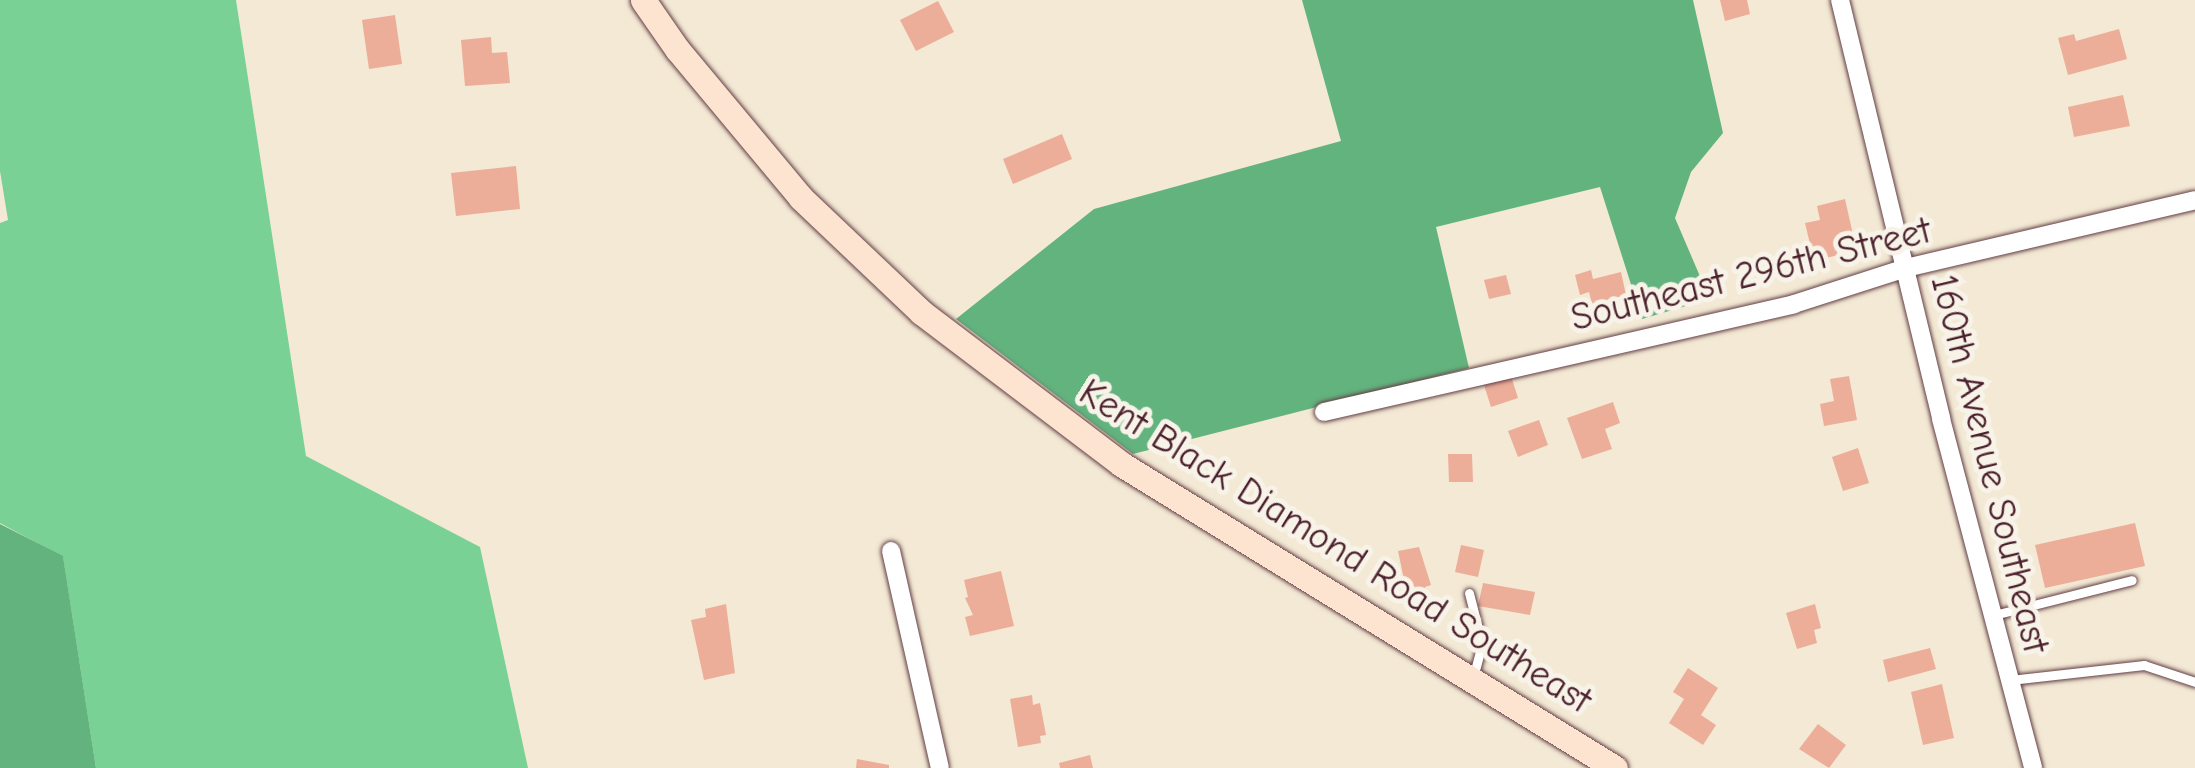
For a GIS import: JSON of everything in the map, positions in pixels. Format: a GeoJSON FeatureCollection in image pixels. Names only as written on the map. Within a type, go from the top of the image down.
{"type":"FeatureCollection","features":[{"type":"Feature","properties":{"kind":"street","name":"Kent Black Diamond Road Southeast"},"geometry":{"type":"LineString","coordinates":[[643,0],[677,48],[801,198],[921,312],[1121,464],[1615,768]]}},
{"type":"Feature","properties":{"kind":"street","name":"160th Avenue Southeast"},"geometry":{"type":"LineString","coordinates":[[1840,0],[2033,768]]}},
{"type":"Feature","properties":{"kind":"street","name":"Southeast 296th Street"},"geometry":{"type":"LineString","coordinates":[[1324,412],[1794,304],[1906,268],[2195,200]]}},
{"type":"Feature","properties":{"kind":"street"},"geometry":{"type":"LineString","coordinates":[[891,552],[940,768]]}},
{"type":"Feature","properties":{"kind":"lane"},"geometry":{"type":"LineString","coordinates":[[1992,615],[2132,580]]}},
{"type":"Feature","properties":{"kind":"lane"},"geometry":{"type":"LineString","coordinates":[[1468,592],[1482,644],[1472,680]]}},
{"type":"Feature","properties":{"kind":"lane"},"geometry":{"type":"LineString","coordinates":[[2010,680],[2144,666],[2195,682]]}},
{"type":"Feature","properties":{"kind":"green space"},"geometry":{"type":"Polygon","coordinates":[[[0,0],[236,0],[306,456],[480,547],[528,768],[96,768],[63,557],[0,523],[0,223],[8,220],[0,171],[0,0]]]}},
{"type":"Feature","properties":{"kind":"green space"},"geometry":{"type":"Polygon","coordinates":[[[1302,0],[1693,0],[1723,133],[1691,172],[1675,218],[1708,295],[1696,303],[1642,319],[1600,187],[1436,227],[1469,368],[1133,454],[956,319],[1094,209],[1341,141],[1302,0]]]}},
{"type":"Feature","properties":{"kind":"green space"},"geometry":{"type":"Polygon","coordinates":[[[0,524],[63,556],[96,768],[0,768],[0,524]]]}},
{"type":"Feature","properties":{"kind":"building"},"geometry":{"type":"Polygon","coordinates":[[[1720,0],[1747,0],[1750,14],[1725,21],[1720,0]]]}},
{"type":"Feature","properties":{"kind":"building"},"geometry":{"type":"Polygon","coordinates":[[[938,1],[954,32],[916,51],[900,20],[938,1]]]}},
{"type":"Feature","properties":{"kind":"building"},"geometry":{"type":"Polygon","coordinates":[[[395,15],[402,64],[369,69],[362,20],[395,15]]]}},
{"type":"Feature","properties":{"kind":"building"},"geometry":{"type":"Polygon","coordinates":[[[2119,29],[2127,59],[2068,75],[2058,38],[2074,34],[2076,41],[2119,29]]]}},
{"type":"Feature","properties":{"kind":"building"},"geometry":{"type":"Polygon","coordinates":[[[491,37],[492,53],[507,52],[510,83],[465,86],[461,40],[491,37]]]}},
{"type":"Feature","properties":{"kind":"building"},"geometry":{"type":"Polygon","coordinates":[[[2123,95],[2130,126],[2074,137],[2068,107],[2123,95]]]}},
{"type":"Feature","properties":{"kind":"building"},"geometry":{"type":"Polygon","coordinates":[[[1062,134],[1072,159],[1013,184],[1003,159],[1062,134]]]}},
{"type":"Feature","properties":{"kind":"building"},"geometry":{"type":"Polygon","coordinates":[[[516,166],[520,209],[456,216],[451,173],[516,166]]]}},
{"type":"Feature","properties":{"kind":"building"},"geometry":{"type":"Polygon","coordinates":[[[1845,199],[1854,239],[1835,244],[1838,255],[1814,261],[1805,223],[1820,220],[1817,206],[1845,199]]]}},
{"type":"Feature","properties":{"kind":"building"},"geometry":{"type":"Polygon","coordinates":[[[1591,270],[1593,279],[1621,272],[1626,295],[1592,304],[1589,292],[1580,295],[1575,275],[1591,270]]]}},
{"type":"Feature","properties":{"kind":"building"},"geometry":{"type":"Polygon","coordinates":[[[1506,275],[1511,294],[1489,299],[1484,280],[1506,275]]]}},
{"type":"Feature","properties":{"kind":"building"},"geometry":{"type":"Polygon","coordinates":[[[1511,376],[1518,398],[1491,407],[1484,385],[1511,376]]]}},
{"type":"Feature","properties":{"kind":"building"},"geometry":{"type":"Polygon","coordinates":[[[1849,376],[1857,420],[1824,426],[1820,404],[1834,401],[1830,379],[1849,376]]]}},
{"type":"Feature","properties":{"kind":"building"},"geometry":{"type":"Polygon","coordinates":[[[1613,402],[1620,423],[1605,429],[1612,449],[1582,459],[1567,418],[1613,402]]]}},
{"type":"Feature","properties":{"kind":"building"},"geometry":{"type":"Polygon","coordinates":[[[1539,420],[1548,445],[1518,457],[1508,431],[1539,420]]]}},
{"type":"Feature","properties":{"kind":"building"},"geometry":{"type":"Polygon","coordinates":[[[1858,448],[1869,483],[1843,491],[1832,457],[1858,448]]]}},
{"type":"Feature","properties":{"kind":"building"},"geometry":{"type":"Polygon","coordinates":[[[1448,454],[1472,454],[1473,482],[1449,482],[1448,454]]]}},
{"type":"Feature","properties":{"kind":"building"},"geometry":{"type":"Polygon","coordinates":[[[2135,523],[2145,566],[2045,588],[2035,545],[2135,523]]]}},
{"type":"Feature","properties":{"kind":"building"},"geometry":{"type":"Polygon","coordinates":[[[1461,545],[1484,550],[1478,577],[1455,572],[1461,545]]]}},
{"type":"Feature","properties":{"kind":"building"},"geometry":{"type":"Polygon","coordinates":[[[1419,547],[1431,585],[1425,587],[1427,596],[1408,599],[1398,551],[1419,547]]]}},
{"type":"Feature","properties":{"kind":"building"},"geometry":{"type":"Polygon","coordinates":[[[1001,571],[1014,626],[970,636],[965,617],[973,615],[965,598],[968,597],[964,580],[1001,571]]]}},
{"type":"Feature","properties":{"kind":"building"},"geometry":{"type":"Polygon","coordinates":[[[1483,583],[1535,592],[1530,615],[1478,606],[1483,583]]]}},
{"type":"Feature","properties":{"kind":"building"},"geometry":{"type":"Polygon","coordinates":[[[726,604],[735,673],[704,680],[691,620],[706,617],[705,609],[726,604]]]}},
{"type":"Feature","properties":{"kind":"building"},"geometry":{"type":"Polygon","coordinates":[[[1815,604],[1821,628],[1814,630],[1817,643],[1797,649],[1786,613],[1815,604]]]}},
{"type":"Feature","properties":{"kind":"building"},"geometry":{"type":"Polygon","coordinates":[[[1930,648],[1936,669],[1888,682],[1883,660],[1930,648]]]}},
{"type":"Feature","properties":{"kind":"building"},"geometry":{"type":"Polygon","coordinates":[[[1688,668],[1718,688],[1701,715],[1716,725],[1703,745],[1669,723],[1684,699],[1673,692],[1688,668]]]}},
{"type":"Feature","properties":{"kind":"building"},"geometry":{"type":"Polygon","coordinates":[[[1942,684],[1954,738],[1923,745],[1911,692],[1942,684]]]}},
{"type":"Feature","properties":{"kind":"building"},"geometry":{"type":"Polygon","coordinates":[[[1032,695],[1033,705],[1040,703],[1046,735],[1040,736],[1041,743],[1018,747],[1010,699],[1032,695]]]}},
{"type":"Feature","properties":{"kind":"building"},"geometry":{"type":"Polygon","coordinates":[[[1818,724],[1846,745],[1829,768],[1799,749],[1818,724]]]}},
{"type":"Feature","properties":{"kind":"building"},"geometry":{"type":"Polygon","coordinates":[[[1090,755],[1093,768],[1060,768],[1059,763],[1090,755]]]}},
{"type":"Feature","properties":{"kind":"building"},"geometry":{"type":"Polygon","coordinates":[[[857,759],[889,765],[889,768],[856,768],[857,759]]]}}]}
